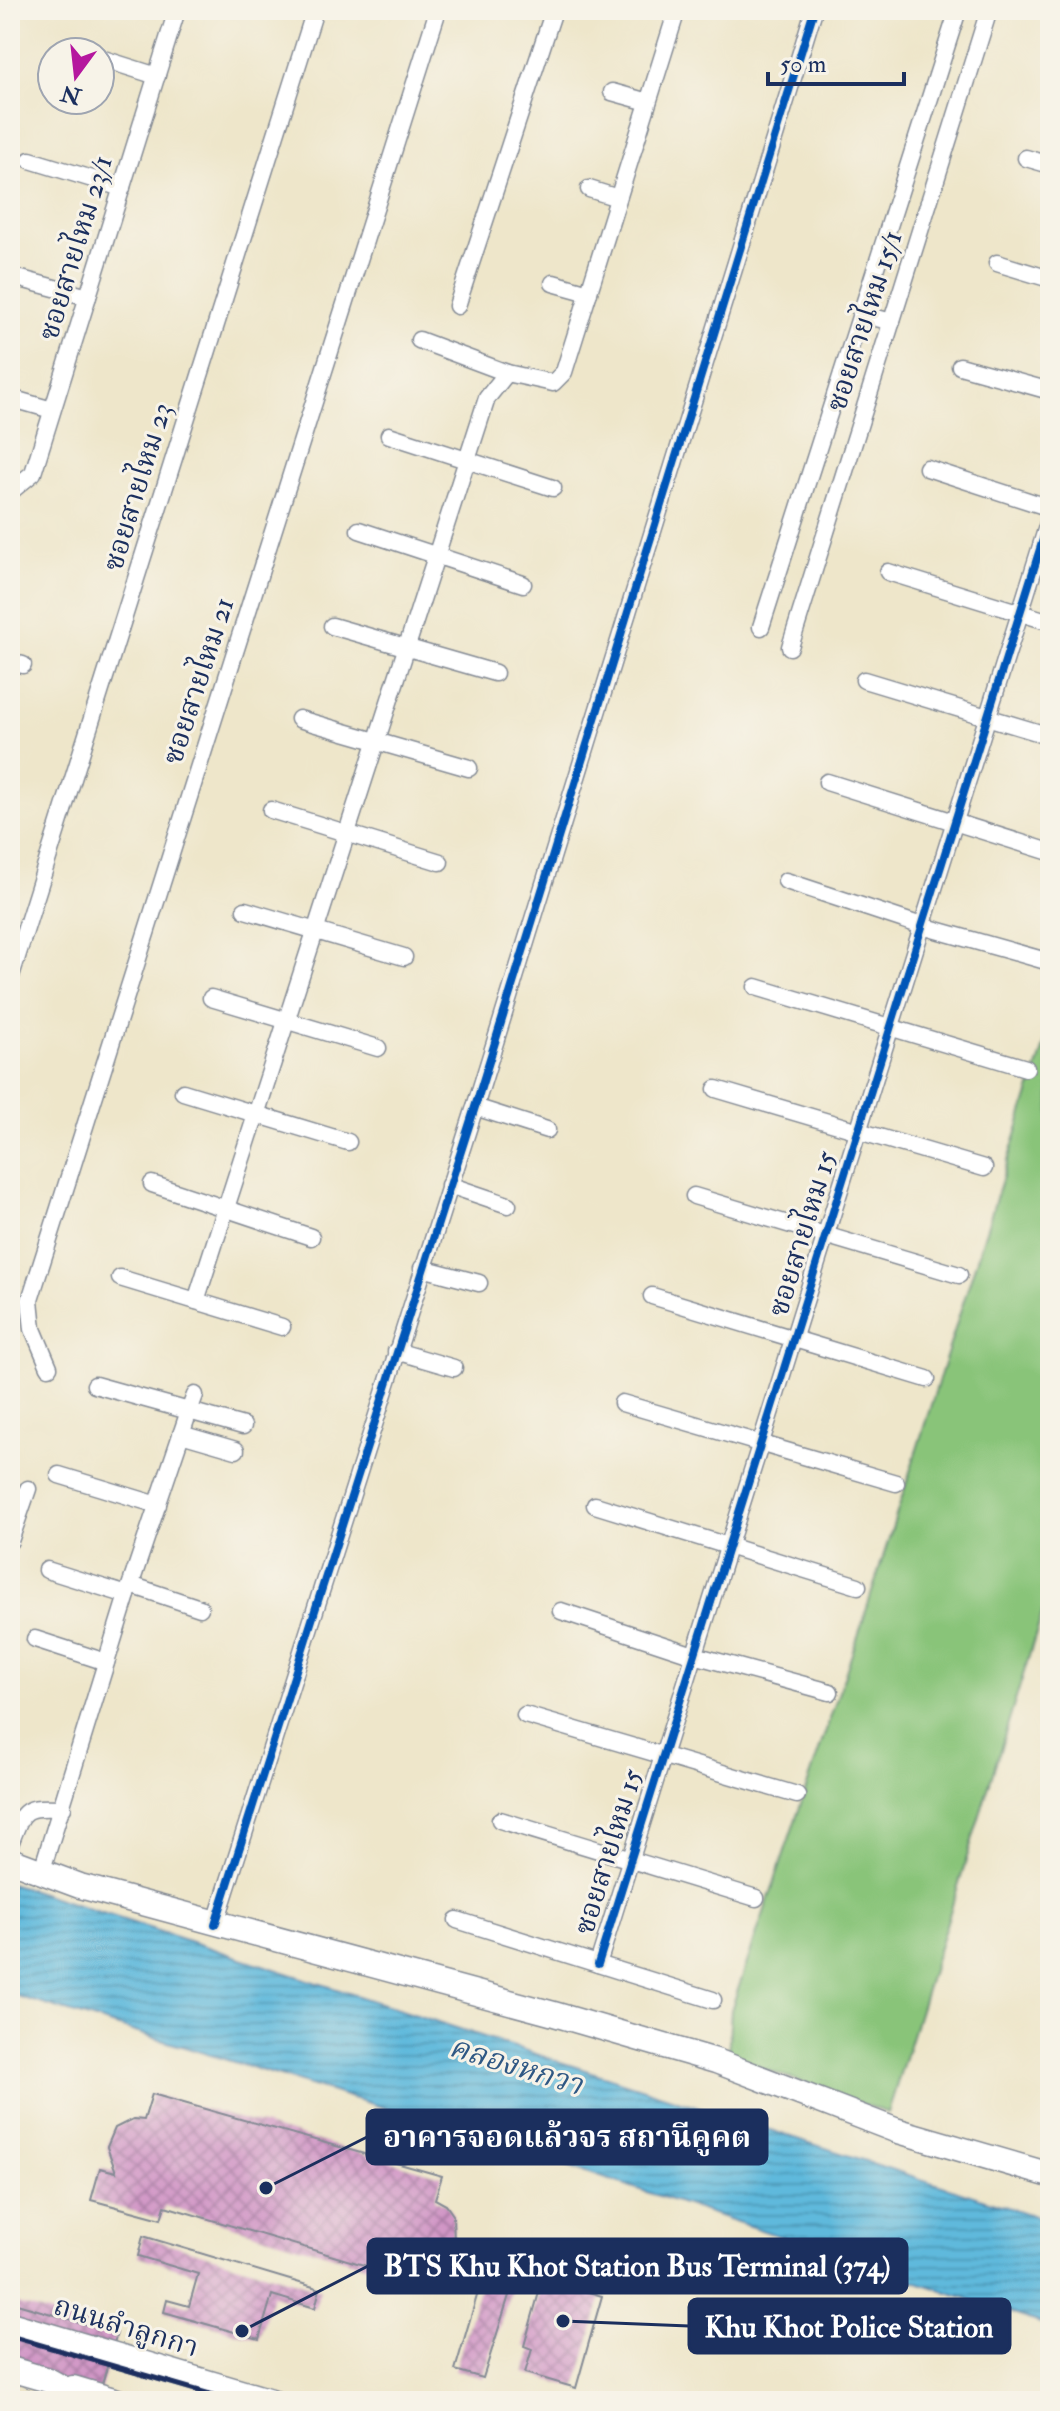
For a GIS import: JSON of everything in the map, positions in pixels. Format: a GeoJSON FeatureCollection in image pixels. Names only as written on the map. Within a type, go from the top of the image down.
{"type":"FeatureCollection","features":[{"type":"Feature","properties":{"kind":"street","name":"ซอยสายไหม 23/1"},"geometry":{"type":"LineString","coordinates":[[10,492],[33,473],[177,10]]}},
{"type":"Feature","properties":{"kind":"street","name":"ซอยสายไหม 23"},"geometry":{"type":"LineString","coordinates":[[10,979],[315,10]]}},
{"type":"Feature","properties":{"kind":"street","name":"ซอยสายไหม 21"},"geometry":{"type":"LineString","coordinates":[[49,1367],[33,1329],[30,1300],[438,10]]}},
{"type":"Feature","properties":{"kind":"street"},"geometry":{"type":"LineString","coordinates":[[457,306],[554,10]]}},
{"type":"Feature","properties":{"kind":"street"},"geometry":{"type":"LineString","coordinates":[[419,340],[507,373],[553,383],[564,372],[677,10]]}},
{"type":"Feature","properties":{"kind":"street"},"geometry":{"type":"LineString","coordinates":[[215,1925],[475,1107],[814,10]]}},
{"type":"Feature","properties":{"kind":"street","name":"ซอยสายไหม 15/1"},"geometry":{"type":"LineString","coordinates":[[761,627],[958,10]]}},
{"type":"Feature","properties":{"kind":"street","name":"ซอยสายไหม 15/1"},"geometry":{"type":"LineString","coordinates":[[790,647],[989,10]]}},
{"type":"Feature","properties":{"kind":"street"},"geometry":{"type":"LineString","coordinates":[[116,63],[157,76]]}},
{"type":"Feature","properties":{"kind":"street"},"geometry":{"type":"LineString","coordinates":[[938,70],[968,78]]}},
{"type":"Feature","properties":{"kind":"street"},"geometry":{"type":"LineString","coordinates":[[612,92],[648,102]]}},
{"type":"Feature","properties":{"kind":"street"},"geometry":{"type":"LineString","coordinates":[[1026,158],[1050,165]]}},
{"type":"Feature","properties":{"kind":"street"},"geometry":{"type":"LineString","coordinates":[[30,160],[122,188]]}},
{"type":"Feature","properties":{"kind":"street"},"geometry":{"type":"LineString","coordinates":[[589,189],[618,198]]}},
{"type":"Feature","properties":{"kind":"street"},"geometry":{"type":"LineString","coordinates":[[997,263],[1050,279]]}},
{"type":"Feature","properties":{"kind":"street"},"geometry":{"type":"LineString","coordinates":[[10,276],[88,297]]}},
{"type":"Feature","properties":{"kind":"street"},"geometry":{"type":"LineString","coordinates":[[553,283],[589,293]]}},
{"type":"Feature","properties":{"kind":"street"},"geometry":{"type":"LineString","coordinates":[[861,314],[892,322]]}},
{"type":"Feature","properties":{"kind":"street"},"geometry":{"type":"LineString","coordinates":[[960,366],[1050,391]]}},
{"type":"Feature","properties":{"kind":"street"},"geometry":{"type":"LineString","coordinates":[[196,1301],[344,832],[377,744],[487,398],[507,373]]}},
{"type":"Feature","properties":{"kind":"street"},"geometry":{"type":"LineString","coordinates":[[10,398],[52,410]]}},
{"type":"Feature","properties":{"kind":"street"},"geometry":{"type":"LineString","coordinates":[[389,435],[553,488]]}},
{"type":"Feature","properties":{"kind":"street"},"geometry":{"type":"LineString","coordinates":[[927,468],[1050,508]]}},
{"type":"Feature","properties":{"kind":"street","name":"ซอยสายไหม 15"},"geometry":{"type":"LineString","coordinates":[[598,1964],[1050,517]]}},
{"type":"Feature","properties":{"kind":"street"},"geometry":{"type":"LineString","coordinates":[[359,530],[523,584]]}},
{"type":"Feature","properties":{"kind":"street"},"geometry":{"type":"LineString","coordinates":[[888,572],[1050,622]]}},
{"type":"Feature","properties":{"kind":"street"},"geometry":{"type":"LineString","coordinates":[[332,626],[495,673]]}},
{"type":"Feature","properties":{"kind":"street"},"geometry":{"type":"LineString","coordinates":[[864,680],[1050,736]]}},
{"type":"Feature","properties":{"kind":"street"},"geometry":{"type":"LineString","coordinates":[[299,719],[377,744],[469,768]]}},
{"type":"Feature","properties":{"kind":"street"},"geometry":{"type":"LineString","coordinates":[[827,782],[1050,852]]}},
{"type":"Feature","properties":{"kind":"street"},"geometry":{"type":"LineString","coordinates":[[271,810],[440,862]]}},
{"type":"Feature","properties":{"kind":"street"},"geometry":{"type":"LineString","coordinates":[[786,881],[922,926],[1046,961]]}},
{"type":"Feature","properties":{"kind":"street"},"geometry":{"type":"LineString","coordinates":[[245,910],[314,927],[404,957]]}},
{"type":"Feature","properties":{"kind":"street"},"geometry":{"type":"LineString","coordinates":[[756,987],[1026,1068]]}},
{"type":"Feature","properties":{"kind":"street"},"geometry":{"type":"LineString","coordinates":[[211,998],[378,1048]]}},
{"type":"Feature","properties":{"kind":"street"},"geometry":{"type":"LineString","coordinates":[[716,1089],[984,1168]]}},
{"type":"Feature","properties":{"kind":"street"},"geometry":{"type":"LineString","coordinates":[[183,1092],[348,1142]]}},
{"type":"Feature","properties":{"kind":"street"},"geometry":{"type":"LineString","coordinates":[[475,1107],[547,1130]]}},
{"type":"Feature","properties":{"kind":"street"},"geometry":{"type":"LineString","coordinates":[[152,1184],[311,1237]]}},
{"type":"Feature","properties":{"kind":"street"},"geometry":{"type":"LineString","coordinates":[[449,1185],[508,1205]]}},
{"type":"Feature","properties":{"kind":"street"},"geometry":{"type":"LineString","coordinates":[[694,1196],[959,1275]]}},
{"type":"Feature","properties":{"kind":"street"},"geometry":{"type":"LineString","coordinates":[[422,1268],[479,1283]]}},
{"type":"Feature","properties":{"kind":"street"},"geometry":{"type":"LineString","coordinates":[[120,1278],[282,1327]]}},
{"type":"Feature","properties":{"kind":"street"},"geometry":{"type":"LineString","coordinates":[[652,1296],[927,1379]]}},
{"type":"Feature","properties":{"kind":"street"},"geometry":{"type":"LineString","coordinates":[[396,1351],[454,1368]]}},
{"type":"Feature","properties":{"kind":"street"},"geometry":{"type":"LineString","coordinates":[[95,1385],[192,1403],[243,1426]]}},
{"type":"Feature","properties":{"kind":"street"},"geometry":{"type":"LineString","coordinates":[[41,1873],[129,1590],[192,1403]]}},
{"type":"Feature","properties":{"kind":"street"},"geometry":{"type":"LineString","coordinates":[[622,1403],[896,1483]]}},
{"type":"Feature","properties":{"kind":"street"},"geometry":{"type":"LineString","coordinates":[[181,1434],[236,1450]]}},
{"type":"Feature","properties":{"kind":"street"},"geometry":{"type":"LineString","coordinates":[[59,1475],[158,1505]]}},
{"type":"Feature","properties":{"kind":"street"},"geometry":{"type":"LineString","coordinates":[[10,1541],[28,1489]]}},
{"type":"Feature","properties":{"kind":"street"},"geometry":{"type":"LineString","coordinates":[[595,1505],[858,1586]]}},
{"type":"Feature","properties":{"kind":"street"},"geometry":{"type":"LineString","coordinates":[[47,1570],[200,1608]]}},
{"type":"Feature","properties":{"kind":"street"},"geometry":{"type":"LineString","coordinates":[[561,1611],[694,1655],[830,1692]]}},
{"type":"Feature","properties":{"kind":"street"},"geometry":{"type":"LineString","coordinates":[[35,1639],[106,1662]]}},
{"type":"Feature","properties":{"kind":"street"},"geometry":{"type":"LineString","coordinates":[[525,1715],[797,1795]]}},
{"type":"Feature","properties":{"kind":"street"},"geometry":{"type":"LineString","coordinates":[[10,1844],[22,1812],[28,1808],[63,1808]]}},
{"type":"Feature","properties":{"kind":"street"},"geometry":{"type":"LineString","coordinates":[[500,1820],[756,1898]]}},
{"type":"Feature","properties":{"kind":"street"},"geometry":{"type":"LineString","coordinates":[[10,1860],[41,1873],[215,1925],[554,2014],[701,2057],[895,2130],[1050,2175]]}},
{"type":"Feature","properties":{"kind":"street"},"geometry":{"type":"LineString","coordinates":[[457,1920],[713,2000]]}},
{"type":"Feature","properties":{"kind":"street","name":"ถนนลำลูกกา"},"geometry":{"type":"LineString","coordinates":[[10,2324],[271,2401]]}},
{"type":"Feature","properties":{"kind":"street"},"geometry":{"type":"LineString","coordinates":[[10,2369],[117,2401]]}},
{"type":"Feature","properties":{"kind":"street"},"geometry":{"type":"LineString","coordinates":[[48,2380],[86,2401]]}},
{"type":"Feature","properties":{"kind":"green space"},"geometry":{"type":"Polygon","coordinates":[[[1050,1027],[1050,1588],[888,2113],[728,2056],[731,2010],[861,1627],[1050,1027]]]}},
{"type":"Feature","properties":{"kind":"water","name":"คลองหกวา"},"geometry":{"type":"Polygon","coordinates":[[[10,1883],[1050,2221],[1050,2326],[481,2137],[10,1994],[10,1883]]]}},
{"type":"Feature","properties":{"kind":"building"},"geometry":{"type":"Polygon","coordinates":[[[152,2094],[442,2176],[435,2199],[446,2205],[453,2215],[454,2242],[447,2252],[417,2259],[411,2279],[165,2206],[161,2219],[91,2200],[100,2168],[116,2172],[107,2147],[115,2128],[133,2119],[144,2120],[152,2094]]]}},
{"type":"Feature","properties":{"kind":"building"},"geometry":{"type":"Polygon","coordinates":[[[143,2236],[320,2289],[315,2308],[272,2295],[259,2339],[164,2312],[167,2300],[189,2306],[198,2274],[138,2256],[143,2236]]]}},
{"type":"Feature","properties":{"kind":"building"},"geometry":{"type":"Polygon","coordinates":[[[487,2262],[517,2270],[483,2378],[455,2370],[487,2262]]]}},
{"type":"Feature","properties":{"kind":"building"},"geometry":{"type":"Polygon","coordinates":[[[564,2269],[572,2271],[568,2286],[602,2296],[576,2388],[525,2373],[532,2349],[524,2346],[543,2278],[560,2283],[564,2269]]]}},
{"type":"Feature","properties":{"kind":"building"},"geometry":{"type":"Polygon","coordinates":[[[10,2302],[117,2333],[97,2401],[10,2380],[10,2302]]]}},
{"type":"Feature","properties":{"kind":"railway"},"geometry":{"type":"LineString","coordinates":[[10,2336],[234,2401]]}},
{"type":"Feature","properties":{"kind":"cycle path"},"geometry":{"type":"LineString","coordinates":[[215,1925],[475,1107],[814,10]]}},
{"type":"Feature","properties":{"kind":"cycle path"},"geometry":{"type":"LineString","coordinates":[[598,1964],[1050,517]]}},
{"type":"Feature","properties":{"kind":"place","name":"อาคารจอดแล้วจร สถานีคูคต"},"geometry":{"type":"Point","coordinates":[266,2188]}},
{"type":"Feature","properties":{"kind":"place","name":"Khu Khot Police Station"},"geometry":{"type":"Point","coordinates":[563,2321]}},
{"type":"Feature","properties":{"kind":"place","name":"BTS Khu Khot Station Bus Terminal (374)"},"geometry":{"type":"Point","coordinates":[242,2331]}}]}
